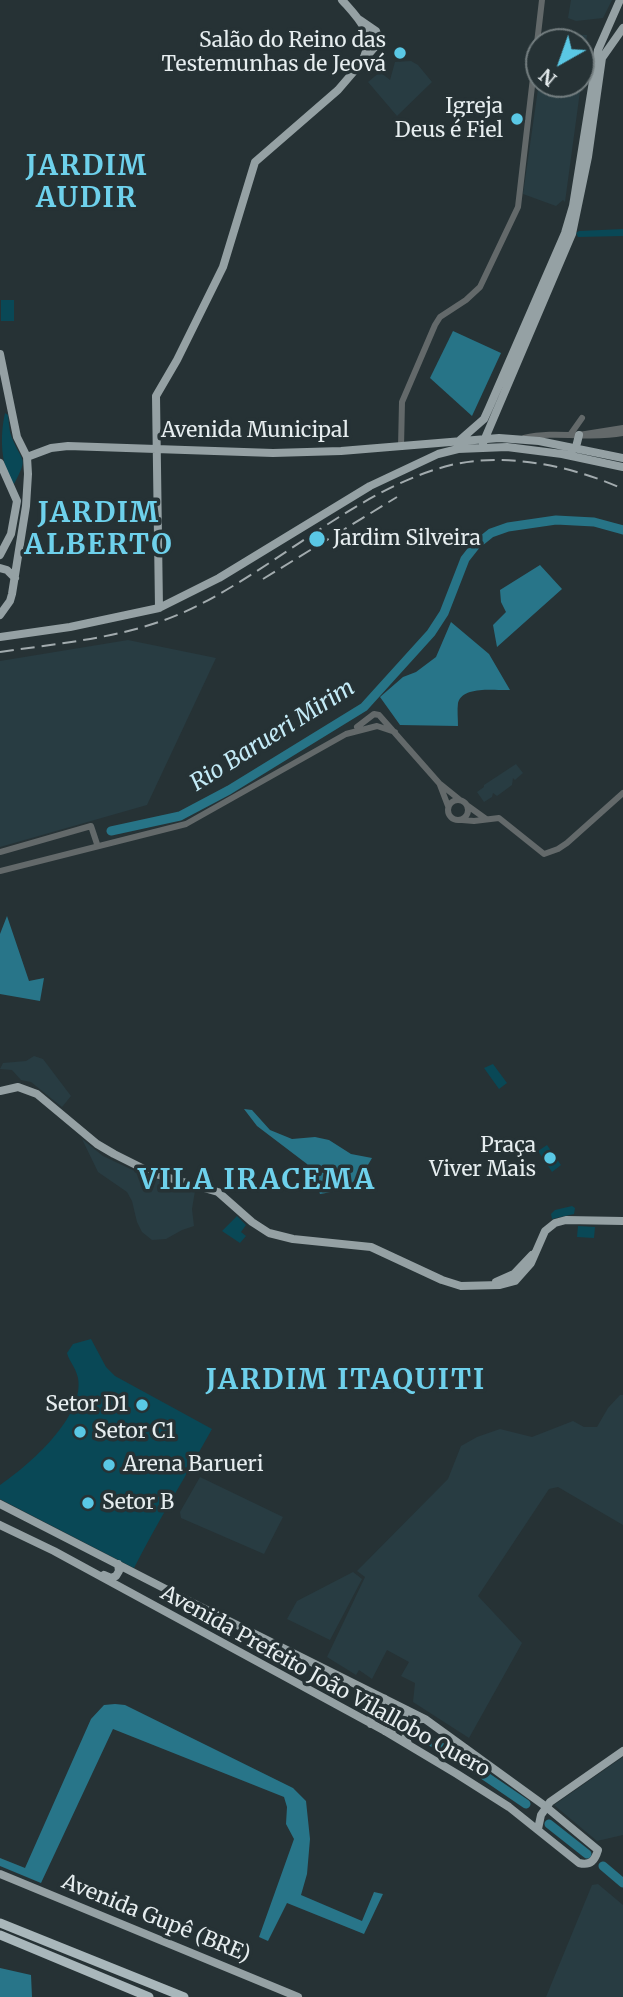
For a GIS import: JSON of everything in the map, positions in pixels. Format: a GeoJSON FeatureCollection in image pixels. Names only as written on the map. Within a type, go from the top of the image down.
{"type":"FeatureCollection","features":[{"type":"Feature","properties":{"kind":"highway"},"geometry":{"type":"LineString","coordinates":[[0,1923],[184,1997]]}},
{"type":"Feature","properties":{"kind":"highway"},"geometry":{"type":"LineString","coordinates":[[0,1935],[149,1997]]}},
{"type":"Feature","properties":{"kind":"main road"},"geometry":{"type":"LineString","coordinates":[[342,0],[359,20],[368,37],[368,48],[362,63]]}},
{"type":"Feature","properties":{"kind":"main road"},"geometry":{"type":"LineString","coordinates":[[459,445],[484,419],[565,233],[573,206],[598,50],[620,0]]}},
{"type":"Feature","properties":{"kind":"main road"},"geometry":{"type":"LineString","coordinates":[[359,20],[376,31],[380,41]]}},
{"type":"Feature","properties":{"kind":"main road"},"geometry":{"type":"LineString","coordinates":[[478,447],[485,438],[572,234],[589,157],[603,58],[623,28]]}},
{"type":"Feature","properties":{"kind":"main road"},"geometry":{"type":"LineString","coordinates":[[368,37],[376,31]]}},
{"type":"Feature","properties":{"kind":"main road"},"geometry":{"type":"LineString","coordinates":[[368,37],[380,41]]}},
{"type":"Feature","properties":{"kind":"main road"},"geometry":{"type":"LineString","coordinates":[[159,608],[156,396],[223,267],[255,162],[338,90],[380,41]]}},
{"type":"Feature","properties":{"kind":"main road"},"geometry":{"type":"LineString","coordinates":[[0,354],[17,437],[27,457],[26,506],[15,578],[10,601],[0,615]]}},
{"type":"Feature","properties":{"kind":"main road"},"geometry":{"type":"LineString","coordinates":[[490,426],[499,438]]}},
{"type":"Feature","properties":{"kind":"main road"},"geometry":{"type":"LineString","coordinates":[[562,454],[576,447],[581,435]]}},
{"type":"Feature","properties":{"kind":"main road"},"geometry":{"type":"LineString","coordinates":[[581,435],[586,449]]}},
{"type":"Feature","properties":{"kind":"main road"},"geometry":{"type":"LineString","coordinates":[[0,637],[70,627],[159,608],[219,578],[396,472],[459,445],[485,438],[520,439],[576,447],[623,458]]}},
{"type":"Feature","properties":{"kind":"main road","name":"Avenida Municipal"},"geometry":{"type":"LineString","coordinates":[[27,457],[51,448],[68,446],[273,453],[448,442],[459,445]]}},
{"type":"Feature","properties":{"kind":"main road"},"geometry":{"type":"LineString","coordinates":[[459,445],[507,447],[562,454],[623,467]]}},
{"type":"Feature","properties":{"kind":"main road"},"geometry":{"type":"LineString","coordinates":[[0,555],[11,534],[27,457]]}},
{"type":"Feature","properties":{"kind":"main road"},"geometry":{"type":"LineString","coordinates":[[0,463],[17,500]]}},
{"type":"Feature","properties":{"kind":"main road"},"geometry":{"type":"LineString","coordinates":[[0,568],[7,570],[15,578]]}},
{"type":"Feature","properties":{"kind":"main road"},"geometry":{"type":"LineString","coordinates":[[0,1091],[18,1087],[37,1094],[97,1144],[152,1173],[218,1192],[269,1233],[293,1239],[370,1247],[461,1286],[479,1287],[514,1274],[538,1247],[547,1228],[558,1222],[623,1221]]}},
{"type":"Feature","properties":{"kind":"main road","name":"Avenida Prefeito João Vilallobo Quero"},"geometry":{"type":"LineString","coordinates":[[0,1503],[425,1719],[545,1806],[598,1850],[595,1859],[589,1863],[579,1863],[500,1801],[409,1745],[0,1525]]}},
{"type":"Feature","properties":{"kind":"main road"},"geometry":{"type":"LineString","coordinates":[[97,1575],[115,1577],[119,1571],[118,1564]]}},
{"type":"Feature","properties":{"kind":"main road"},"geometry":{"type":"LineString","coordinates":[[371,1724],[372,1707],[385,1699]]}},
{"type":"Feature","properties":{"kind":"main road"},"geometry":{"type":"LineString","coordinates":[[396,1705],[401,1714],[401,1723]]}},
{"type":"Feature","properties":{"kind":"main road"},"geometry":{"type":"LineString","coordinates":[[385,1731],[395,1729],[407,1710]]}},
{"type":"Feature","properties":{"kind":"main road"},"geometry":{"type":"LineString","coordinates":[[409,1745],[405,1737],[408,1725],[416,1719],[425,1719]]}},
{"type":"Feature","properties":{"kind":"main road"},"geometry":{"type":"LineString","coordinates":[[538,1829],[545,1806],[623,1751]]}},
{"type":"Feature","properties":{"kind":"main road","name":"Avenida Gupê (BRE)"},"geometry":{"type":"LineString","coordinates":[[0,1874],[298,1997]]}},
{"type":"Feature","properties":{"kind":"street"},"geometry":{"type":"LineString","coordinates":[[401,447],[402,402],[435,325],[440,317],[480,287],[518,207],[542,0]]}},
{"type":"Feature","properties":{"kind":"street"},"geometry":{"type":"LineString","coordinates":[[520,439],[530,436],[623,431]]}},
{"type":"Feature","properties":{"kind":"street"},"geometry":{"type":"LineString","coordinates":[[0,871],[97,844],[186,824],[346,734],[374,714],[384,719],[439,783],[486,819]]}},
{"type":"Feature","properties":{"kind":"street"},"geometry":{"type":"LineString","coordinates":[[346,734],[377,726],[395,732]]}},
{"type":"Feature","properties":{"kind":"street"},"geometry":{"type":"LineString","coordinates":[[439,783],[448,806],[448,814],[453,820],[499,818],[544,854],[567,843],[623,793]]}},
{"type":"Feature","properties":{"kind":"street"},"geometry":{"type":"LineString","coordinates":[[448,806],[452,801],[460,800]]}},
{"type":"Feature","properties":{"kind":"street"},"geometry":{"type":"LineString","coordinates":[[462,820],[467,815],[467,806]]}},
{"type":"Feature","properties":{"kind":"street"},"geometry":{"type":"LineString","coordinates":[[0,852],[91,826],[97,844]]}},
{"type":"Feature","properties":{"kind":"shaded area"},"geometry":{"type":"Polygon","coordinates":[[[571,0],[612,0],[603,18],[576,21],[568,18],[571,0]]]}},
{"type":"Feature","properties":{"kind":"shaded area"},"geometry":{"type":"Polygon","coordinates":[[[411,61],[418,65],[432,82],[397,116],[368,82],[380,72],[390,80],[395,62],[411,61]]]}},
{"type":"Feature","properties":{"kind":"shaded area"},"geometry":{"type":"Polygon","coordinates":[[[537,98],[579,98],[565,202],[563,200],[556,206],[523,194],[537,98]]]}},
{"type":"Feature","properties":{"kind":"shaded area"},"geometry":{"type":"Polygon","coordinates":[[[623,229],[623,236],[578,237],[576,233],[579,231],[623,229]]]}},
{"type":"Feature","properties":{"kind":"shaded area"},"geometry":{"type":"Polygon","coordinates":[[[1,300],[14,300],[14,321],[1,321],[1,300]]]}},
{"type":"Feature","properties":{"kind":"shaded area"},"geometry":{"type":"Polygon","coordinates":[[[453,331],[501,353],[472,416],[430,378],[453,331]]]}},
{"type":"Feature","properties":{"kind":"shaded area"},"geometry":{"type":"Polygon","coordinates":[[[5,413],[8,415],[12,438],[23,464],[14,484],[9,477],[2,450],[5,413]]]}},
{"type":"Feature","properties":{"kind":"shaded area"},"geometry":{"type":"Polygon","coordinates":[[[540,565],[562,589],[497,647],[493,625],[506,612],[501,602],[500,590],[540,565]]]}},
{"type":"Feature","properties":{"kind":"shaded area"},"geometry":{"type":"Polygon","coordinates":[[[451,622],[489,654],[510,690],[473,691],[461,697],[458,703],[458,726],[400,725],[380,697],[403,677],[416,672],[436,657],[451,622]]]}},
{"type":"Feature","properties":{"kind":"shaded area"},"geometry":{"type":"Polygon","coordinates":[[[128,640],[216,658],[147,805],[0,847],[0,661],[128,640]]]}},
{"type":"Feature","properties":{"kind":"shaded area"},"geometry":{"type":"Polygon","coordinates":[[[516,764],[523,773],[515,780],[513,778],[512,785],[497,796],[493,793],[492,797],[484,802],[477,792],[516,764]]]}},
{"type":"Feature","properties":{"kind":"shaded area"},"geometry":{"type":"Polygon","coordinates":[[[7,916],[29,981],[44,978],[40,1001],[0,994],[0,934],[7,916]]]}},
{"type":"Feature","properties":{"kind":"shaded area"},"geometry":{"type":"Polygon","coordinates":[[[34,1056],[43,1059],[71,1096],[62,1107],[31,1082],[21,1080],[12,1070],[0,1069],[3,1063],[26,1061],[34,1056]]]}},
{"type":"Feature","properties":{"kind":"shaded area"},"geometry":{"type":"Polygon","coordinates":[[[493,1064],[507,1083],[499,1089],[484,1068],[493,1064]]]}},
{"type":"Feature","properties":{"kind":"shaded area"},"geometry":{"type":"Polygon","coordinates":[[[244,1109],[252,1110],[270,1130],[292,1139],[315,1137],[329,1140],[351,1154],[372,1158],[351,1184],[320,1194],[307,1164],[257,1126],[244,1109]]]}},
{"type":"Feature","properties":{"kind":"shaded area"},"geometry":{"type":"Polygon","coordinates":[[[82,1139],[103,1156],[143,1175],[195,1191],[192,1209],[194,1226],[166,1239],[152,1240],[142,1232],[127,1192],[98,1172],[82,1139]]]}},
{"type":"Feature","properties":{"kind":"shaded area","name":"Praça Viver Mais"},"geometry":{"type":"Polygon","coordinates":[[[547,1145],[561,1165],[552,1172],[538,1151],[547,1145]]]}},
{"type":"Feature","properties":{"kind":"shaded area","name":"Praça Viver Mais"},"geometry":{"type":"Polygon","coordinates":[[[572,1206],[575,1208],[574,1214],[552,1219],[551,1214],[555,1210],[572,1206]]]}},
{"type":"Feature","properties":{"kind":"shaded area"},"geometry":{"type":"Polygon","coordinates":[[[237,1216],[246,1225],[241,1232],[246,1236],[240,1243],[222,1231],[237,1216]]]}},
{"type":"Feature","properties":{"kind":"shaded area"},"geometry":{"type":"Polygon","coordinates":[[[578,1226],[595,1227],[594,1238],[577,1237],[578,1226]]]}},
{"type":"Feature","properties":{"kind":"shaded area","name":"Arena Barueri"},"geometry":{"type":"Polygon","coordinates":[[[91,1339],[106,1367],[115,1376],[212,1429],[134,1568],[0,1499],[0,1485],[39,1453],[64,1424],[78,1393],[78,1378],[67,1353],[73,1344],[91,1339]]]}},
{"type":"Feature","properties":{"kind":"shaded area"},"geometry":{"type":"Polygon","coordinates":[[[623,1395],[623,1525],[558,1487],[549,1489],[478,1596],[522,1643],[469,1738],[413,1702],[415,1683],[401,1676],[409,1662],[387,1650],[372,1679],[359,1670],[356,1675],[327,1657],[365,1577],[357,1571],[448,1479],[461,1446],[500,1429],[532,1437],[573,1421],[584,1427],[597,1427],[608,1408],[623,1395]]]}},
{"type":"Feature","properties":{"kind":"shaded area"},"geometry":{"type":"Polygon","coordinates":[[[200,1477],[283,1517],[264,1554],[181,1518],[180,1512],[200,1477]]]}},
{"type":"Feature","properties":{"kind":"shaded area"},"geometry":{"type":"Polygon","coordinates":[[[353,1572],[362,1579],[330,1640],[287,1619],[297,1601],[353,1572]]]}},
{"type":"Feature","properties":{"kind":"shaded area"},"geometry":{"type":"Polygon","coordinates":[[[104,1705],[125,1705],[293,1788],[306,1801],[310,1839],[307,1874],[301,1895],[362,1921],[374,1892],[383,1894],[364,1934],[287,1903],[268,1941],[259,1937],[294,1839],[286,1824],[287,1807],[284,1797],[113,1729],[41,1883],[0,1866],[0,1858],[25,1868],[91,1719],[104,1705]]]}},
{"type":"Feature","properties":{"kind":"shaded area"},"geometry":{"type":"Polygon","coordinates":[[[385,1706],[393,1706],[398,1715],[396,1722],[385,1724],[380,1719],[380,1711],[385,1706]]]}},
{"type":"Feature","properties":{"kind":"shaded area"},"geometry":{"type":"Polygon","coordinates":[[[623,1757],[623,1835],[597,1841],[554,1805],[623,1757]]]}},
{"type":"Feature","properties":{"kind":"shaded area"},"geometry":{"type":"Polygon","coordinates":[[[598,1884],[623,1905],[623,1997],[546,1997],[592,1885],[598,1884]]]}},
{"type":"Feature","properties":{"kind":"shaded area"},"geometry":{"type":"Polygon","coordinates":[[[0,1968],[31,1975],[32,1997],[0,1997],[0,1968]]]}},
{"type":"Feature","properties":{"kind":"waterway","name":"Rio Barueri Mirim"},"geometry":{"type":"LineString","coordinates":[[111,831],[180,816],[229,790],[364,707],[431,633],[444,613],[465,559],[476,545],[491,533],[508,527],[556,520],[594,522],[623,530]]}},
{"type":"Feature","properties":{"kind":"waterway"},"geometry":{"type":"LineString","coordinates":[[414,1732],[450,1752],[526,1804]]}},
{"type":"Feature","properties":{"kind":"waterway"},"geometry":{"type":"LineString","coordinates":[[549,1824],[587,1854]]}},
{"type":"Feature","properties":{"kind":"waterway"},"geometry":{"type":"LineString","coordinates":[[603,1866],[623,1883]]}},
{"type":"Feature","properties":{"kind":"railway"},"geometry":{"type":"LineString","coordinates":[[0,652],[115,634],[182,613],[215,596],[381,493],[451,465],[494,460],[539,464],[583,474],[623,489]]}},
{"type":"Feature","properties":{"kind":"railway"},"geometry":{"type":"LineString","coordinates":[[263,579],[397,497]]}},
{"type":"Feature","properties":{"kind":"place","name":"Salão do Reino das Testemunhas de Jeová"},"geometry":{"type":"Point","coordinates":[400,53]}},
{"type":"Feature","properties":{"kind":"place","name":"Igreja Deus é Fiel"},"geometry":{"type":"Point","coordinates":[517,119]}},
{"type":"Feature","properties":{"kind":"place","name":"Jardim Silveira"},"geometry":{"type":"Point","coordinates":[317,539]}},
{"type":"Feature","properties":{"kind":"place","name":"Praça Viver Mais"},"geometry":{"type":"Point","coordinates":[550,1158]}},
{"type":"Feature","properties":{"kind":"place","name":"Setor D1"},"geometry":{"type":"Point","coordinates":[142,1405]}},
{"type":"Feature","properties":{"kind":"place","name":"Setor C1"},"geometry":{"type":"Point","coordinates":[80,1432]}},
{"type":"Feature","properties":{"kind":"place","name":"Arena Barueri"},"geometry":{"type":"Point","coordinates":[109,1465]}},
{"type":"Feature","properties":{"kind":"place","name":"Setor B"},"geometry":{"type":"Point","coordinates":[88,1503]}},
{"type":"Feature","properties":{"kind":"district","name":"JARDIM AUDIR"},"geometry":{"type":"Point","coordinates":[87,183]}},
{"type":"Feature","properties":{"kind":"district","name":"JARDIM ALBERTO"},"geometry":{"type":"Point","coordinates":[99,530]}},
{"type":"Feature","properties":{"kind":"district","name":"VILA IRACEMA"},"geometry":{"type":"Point","coordinates":[257,1181]}},
{"type":"Feature","properties":{"kind":"district","name":"JARDIM ITAQUITI"},"geometry":{"type":"Point","coordinates":[346,1381]}}]}
